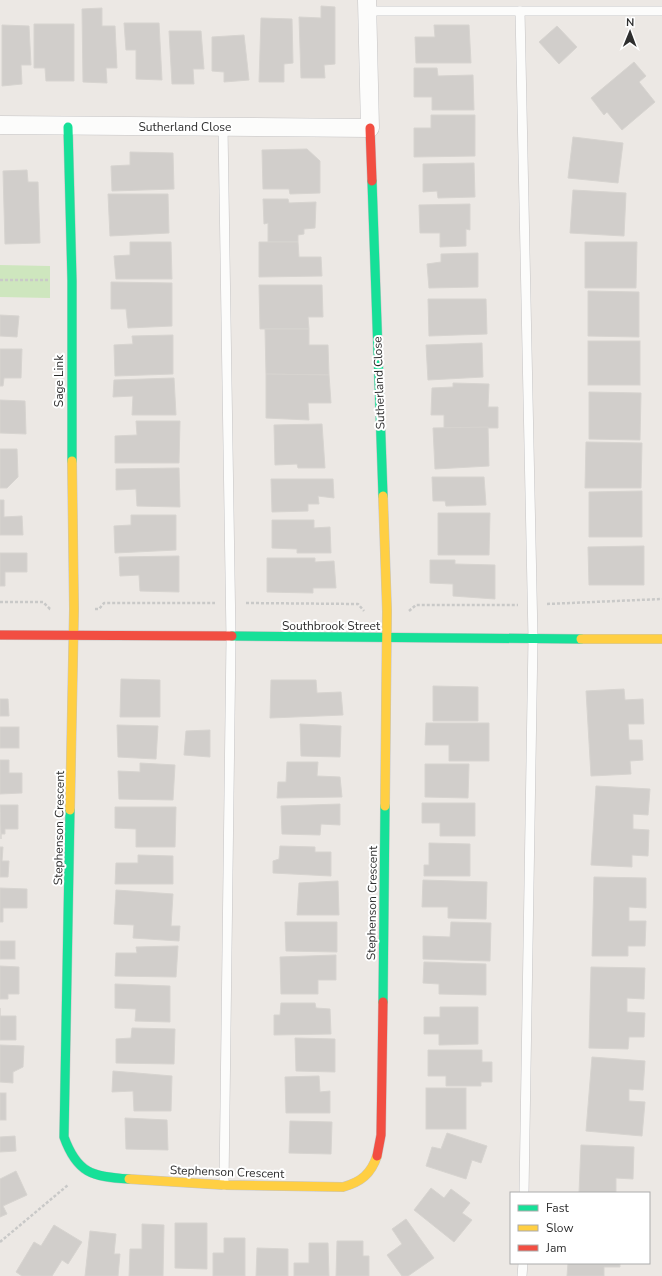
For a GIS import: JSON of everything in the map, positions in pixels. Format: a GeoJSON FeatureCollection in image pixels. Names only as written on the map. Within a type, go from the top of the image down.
{"type":"FeatureCollection","features":[{"type":"Feature","properties":{"kind":"street","name":"Sutherland Close"},"geometry":{"type":"LineString","coordinates":[[367,5],[387,638]]}},
{"type":"Feature","properties":{"kind":"street","name":"Sutherland Close"},"geometry":{"type":"LineString","coordinates":[[0,125],[68,127],[370,128]]}},
{"type":"Feature","properties":{"kind":"street","name":"Sage Link"},"geometry":{"type":"LineString","coordinates":[[68,127],[72,281],[74,636]]}},
{"type":"Feature","properties":{"kind":"street","name":"Southbrook Street"},"geometry":{"type":"LineString","coordinates":[[0,635],[231,638],[662,639]]}},
{"type":"Feature","properties":{"kind":"street","name":"Stephenson Crescent"},"geometry":{"type":"LineString","coordinates":[[74,636],[64,1137],[71,1156],[85,1170],[105,1178],[224,1185],[343,1187],[358,1183],[371,1171],[376,1163],[381,1135],[387,638]]}},
{"type":"Feature","properties":{"kind":"lane"},"geometry":{"type":"LineString","coordinates":[[367,5],[520,11],[662,11]]}},
{"type":"Feature","properties":{"kind":"lane"},"geometry":{"type":"LineString","coordinates":[[520,11],[533,638],[524,1192]]}},
{"type":"Feature","properties":{"kind":"lane"},"geometry":{"type":"LineString","coordinates":[[223,127],[231,638],[224,1185]]}},
{"type":"Feature","properties":{"kind":"lane"},"geometry":{"type":"LineString","coordinates":[[522,1276],[523,1264]]}},
{"type":"Feature","properties":{"kind":"path"},"geometry":{"type":"LineString","coordinates":[[0,280],[72,281]]}},
{"type":"Feature","properties":{"kind":"path"},"geometry":{"type":"LineString","coordinates":[[0,602],[43,602],[50,609]]}},
{"type":"Feature","properties":{"kind":"path"},"geometry":{"type":"LineString","coordinates":[[0,1242],[85,1170]]}},
{"type":"Feature","properties":{"kind":"green space"},"geometry":{"type":"Polygon","coordinates":[[[0,265],[50,266],[50,298],[0,297],[0,265]]]}},
{"type":"Feature","properties":{"kind":"building"},"geometry":{"type":"Polygon","coordinates":[[[321,6],[335,7],[335,64],[324,65],[325,78],[301,78],[299,17],[321,18],[321,6]]]}},
{"type":"Feature","properties":{"kind":"building"},"geometry":{"type":"Polygon","coordinates":[[[102,8],[102,26],[115,26],[117,68],[106,68],[107,83],[83,82],[82,9],[102,8]]]}},
{"type":"Feature","properties":{"kind":"building"},"geometry":{"type":"Polygon","coordinates":[[[261,18],[292,19],[293,63],[284,64],[284,82],[259,82],[261,18]]]}},
{"type":"Feature","properties":{"kind":"building"},"geometry":{"type":"Polygon","coordinates":[[[124,23],[159,23],[162,80],[136,79],[136,50],[126,50],[124,23]]]}},
{"type":"Feature","properties":{"kind":"building"},"geometry":{"type":"Polygon","coordinates":[[[34,24],[74,24],[74,81],[46,81],[45,68],[34,68],[34,24]]]}},
{"type":"Feature","properties":{"kind":"building"},"geometry":{"type":"Polygon","coordinates":[[[2,25],[29,26],[31,65],[21,65],[22,84],[2,86],[2,25]]]}},
{"type":"Feature","properties":{"kind":"building"},"geometry":{"type":"Polygon","coordinates":[[[434,25],[469,25],[471,63],[416,63],[415,37],[435,37],[434,25]]]}},
{"type":"Feature","properties":{"kind":"building"},"geometry":{"type":"Polygon","coordinates":[[[557,26],[577,47],[559,64],[539,42],[557,26]]]}},
{"type":"Feature","properties":{"kind":"building"},"geometry":{"type":"Polygon","coordinates":[[[169,31],[201,31],[204,69],[193,69],[194,84],[172,84],[169,31]]]}},
{"type":"Feature","properties":{"kind":"building"},"geometry":{"type":"Polygon","coordinates":[[[244,35],[249,80],[224,82],[224,72],[212,71],[212,37],[244,35]]]}},
{"type":"Feature","properties":{"kind":"building"},"geometry":{"type":"Polygon","coordinates":[[[634,62],[646,76],[639,82],[655,102],[622,130],[607,112],[604,115],[591,98],[634,62]]]}},
{"type":"Feature","properties":{"kind":"building"},"geometry":{"type":"Polygon","coordinates":[[[414,68],[437,68],[438,76],[473,75],[474,110],[432,110],[432,97],[414,97],[414,68]]]}},
{"type":"Feature","properties":{"kind":"building"},"geometry":{"type":"Polygon","coordinates":[[[431,115],[475,115],[475,156],[414,157],[414,128],[431,128],[431,115]]]}},
{"type":"Feature","properties":{"kind":"building"},"geometry":{"type":"Polygon","coordinates":[[[573,137],[623,143],[618,183],[568,178],[573,137]]]}},
{"type":"Feature","properties":{"kind":"building"},"geometry":{"type":"Polygon","coordinates":[[[307,149],[320,161],[320,193],[290,194],[289,189],[263,189],[262,150],[307,149]]]}},
{"type":"Feature","properties":{"kind":"building"},"geometry":{"type":"Polygon","coordinates":[[[130,152],[173,153],[174,189],[112,191],[111,166],[130,165],[130,152]]]}},
{"type":"Feature","properties":{"kind":"building"},"geometry":{"type":"Polygon","coordinates":[[[474,163],[475,197],[438,198],[437,191],[423,192],[423,164],[474,163]]]}},
{"type":"Feature","properties":{"kind":"building"},"geometry":{"type":"Polygon","coordinates":[[[27,170],[28,182],[38,182],[40,243],[5,244],[3,171],[27,170]]]}},
{"type":"Feature","properties":{"kind":"building"},"geometry":{"type":"Polygon","coordinates":[[[573,190],[626,193],[624,236],[570,233],[573,190]]]}},
{"type":"Feature","properties":{"kind":"building"},"geometry":{"type":"Polygon","coordinates":[[[108,194],[168,194],[169,233],[110,236],[108,194]]]}},
{"type":"Feature","properties":{"kind":"building"},"geometry":{"type":"Polygon","coordinates":[[[263,199],[288,199],[289,203],[316,202],[315,228],[304,229],[304,234],[298,235],[298,242],[268,242],[268,223],[264,224],[263,199]]]}},
{"type":"Feature","properties":{"kind":"building"},"geometry":{"type":"Polygon","coordinates":[[[470,204],[470,230],[466,229],[466,246],[440,247],[440,233],[420,233],[419,205],[470,204]]]}},
{"type":"Feature","properties":{"kind":"building"},"geometry":{"type":"Polygon","coordinates":[[[130,242],[171,242],[172,279],[116,279],[114,256],[130,255],[130,242]]]}},
{"type":"Feature","properties":{"kind":"building"},"geometry":{"type":"Polygon","coordinates":[[[259,242],[298,242],[299,257],[321,257],[322,276],[259,277],[259,242]]]}},
{"type":"Feature","properties":{"kind":"building"},"geometry":{"type":"Polygon","coordinates":[[[585,242],[637,242],[636,288],[585,288],[585,242]]]}},
{"type":"Feature","properties":{"kind":"building"},"geometry":{"type":"Polygon","coordinates":[[[478,253],[478,287],[429,288],[427,264],[441,262],[441,254],[478,253]]]}},
{"type":"Feature","properties":{"kind":"building"},"geometry":{"type":"Polygon","coordinates":[[[111,282],[172,283],[172,326],[128,328],[126,309],[111,309],[111,282]]]}},
{"type":"Feature","properties":{"kind":"building"},"geometry":{"type":"Polygon","coordinates":[[[259,285],[322,285],[323,317],[308,317],[309,329],[260,329],[259,285]]]}},
{"type":"Feature","properties":{"kind":"building"},"geometry":{"type":"Polygon","coordinates":[[[588,291],[639,292],[639,337],[588,336],[588,291]]]}},
{"type":"Feature","properties":{"kind":"building"},"geometry":{"type":"Polygon","coordinates":[[[428,299],[486,299],[487,334],[429,336],[428,299]]]}},
{"type":"Feature","properties":{"kind":"building"},"geometry":{"type":"Polygon","coordinates":[[[0,315],[19,316],[17,337],[0,336],[0,315]]]}},
{"type":"Feature","properties":{"kind":"building"},"geometry":{"type":"Polygon","coordinates":[[[265,329],[309,329],[309,345],[328,345],[329,375],[266,374],[265,329]]]}},
{"type":"Feature","properties":{"kind":"building"},"geometry":{"type":"Polygon","coordinates":[[[173,335],[173,374],[115,376],[114,345],[133,344],[132,336],[173,335]]]}},
{"type":"Feature","properties":{"kind":"building"},"geometry":{"type":"Polygon","coordinates":[[[588,341],[640,341],[640,385],[588,385],[588,341]]]}},
{"type":"Feature","properties":{"kind":"building"},"geometry":{"type":"Polygon","coordinates":[[[482,343],[483,377],[428,380],[426,345],[482,343]]]}},
{"type":"Feature","properties":{"kind":"building"},"geometry":{"type":"Polygon","coordinates":[[[0,349],[22,349],[21,378],[4,378],[3,386],[0,386],[0,349]]]}},
{"type":"Feature","properties":{"kind":"building"},"geometry":{"type":"Polygon","coordinates":[[[266,374],[329,375],[331,403],[308,403],[309,420],[266,418],[266,374]]]}},
{"type":"Feature","properties":{"kind":"building"},"geometry":{"type":"Polygon","coordinates":[[[174,378],[176,415],[132,415],[133,396],[113,397],[114,380],[174,378]]]}},
{"type":"Feature","properties":{"kind":"building"},"geometry":{"type":"Polygon","coordinates":[[[453,383],[489,384],[488,407],[498,407],[498,428],[444,428],[444,415],[431,415],[432,388],[453,387],[453,383]]]}},
{"type":"Feature","properties":{"kind":"building"},"geometry":{"type":"Polygon","coordinates":[[[589,392],[641,393],[640,440],[589,439],[589,392]]]}},
{"type":"Feature","properties":{"kind":"building"},"geometry":{"type":"Polygon","coordinates":[[[0,400],[25,401],[26,434],[0,433],[0,400]]]}},
{"type":"Feature","properties":{"kind":"building"},"geometry":{"type":"Polygon","coordinates":[[[136,421],[180,421],[179,463],[115,463],[115,436],[137,435],[136,421]]]}},
{"type":"Feature","properties":{"kind":"building"},"geometry":{"type":"Polygon","coordinates":[[[322,424],[325,468],[298,468],[297,464],[275,465],[274,425],[322,424]]]}},
{"type":"Feature","properties":{"kind":"building"},"geometry":{"type":"Polygon","coordinates":[[[488,427],[489,466],[435,469],[433,428],[488,427]]]}},
{"type":"Feature","properties":{"kind":"building"},"geometry":{"type":"Polygon","coordinates":[[[586,442],[642,443],[641,488],[585,488],[586,442]]]}},
{"type":"Feature","properties":{"kind":"building"},"geometry":{"type":"Polygon","coordinates":[[[0,449],[17,449],[18,477],[7,488],[0,488],[0,449]]]}},
{"type":"Feature","properties":{"kind":"building"},"geometry":{"type":"Polygon","coordinates":[[[179,468],[180,507],[137,506],[136,489],[116,490],[116,469],[179,468]]]}},
{"type":"Feature","properties":{"kind":"building"},"geometry":{"type":"Polygon","coordinates":[[[432,477],[484,477],[486,505],[446,506],[445,501],[433,501],[432,477]]]}},
{"type":"Feature","properties":{"kind":"building"},"geometry":{"type":"Polygon","coordinates":[[[271,479],[333,479],[334,498],[318,496],[319,504],[308,504],[308,511],[272,512],[271,479]]]}},
{"type":"Feature","properties":{"kind":"building"},"geometry":{"type":"Polygon","coordinates":[[[642,491],[642,537],[589,537],[589,492],[642,491]]]}},
{"type":"Feature","properties":{"kind":"building"},"geometry":{"type":"Polygon","coordinates":[[[0,500],[4,500],[4,517],[22,516],[23,535],[0,535],[0,500]]]}},
{"type":"Feature","properties":{"kind":"building"},"geometry":{"type":"Polygon","coordinates":[[[438,513],[490,513],[489,555],[438,555],[438,513]]]}},
{"type":"Feature","properties":{"kind":"building"},"geometry":{"type":"Polygon","coordinates":[[[131,515],[176,515],[176,550],[115,553],[114,526],[131,525],[131,515]]]}},
{"type":"Feature","properties":{"kind":"building"},"geometry":{"type":"Polygon","coordinates":[[[272,520],[314,520],[314,528],[330,527],[331,553],[297,553],[297,549],[272,548],[272,520]]]}},
{"type":"Feature","properties":{"kind":"building"},"geometry":{"type":"Polygon","coordinates":[[[644,546],[644,585],[589,585],[588,547],[644,546]]]}},
{"type":"Feature","properties":{"kind":"building"},"geometry":{"type":"Polygon","coordinates":[[[0,553],[27,553],[27,572],[5,572],[5,586],[0,586],[0,553]]]}},
{"type":"Feature","properties":{"kind":"building"},"geometry":{"type":"Polygon","coordinates":[[[179,556],[179,592],[140,591],[139,575],[120,576],[119,557],[179,556]]]}},
{"type":"Feature","properties":{"kind":"building"},"geometry":{"type":"Polygon","coordinates":[[[267,558],[315,558],[315,562],[334,561],[336,588],[313,588],[313,593],[267,592],[267,558]]]}},
{"type":"Feature","properties":{"kind":"building"},"geometry":{"type":"Polygon","coordinates":[[[430,560],[455,560],[455,564],[495,565],[495,599],[453,596],[453,584],[430,583],[430,560]]]}},
{"type":"Feature","properties":{"kind":"building"},"geometry":{"type":"Polygon","coordinates":[[[121,679],[160,680],[160,717],[120,717],[121,679]]]}},
{"type":"Feature","properties":{"kind":"building"},"geometry":{"type":"Polygon","coordinates":[[[271,680],[316,680],[317,693],[341,692],[343,715],[270,718],[271,680]]]}},
{"type":"Feature","properties":{"kind":"building"},"geometry":{"type":"Polygon","coordinates":[[[433,686],[478,687],[478,721],[433,721],[433,686]]]}},
{"type":"Feature","properties":{"kind":"building"},"geometry":{"type":"Polygon","coordinates":[[[624,689],[625,700],[643,699],[644,724],[628,724],[629,740],[642,740],[643,760],[630,761],[631,774],[591,776],[586,691],[624,689]]]}},
{"type":"Feature","properties":{"kind":"building"},"geometry":{"type":"Polygon","coordinates":[[[0,699],[8,699],[9,716],[0,716],[0,699]]]}},
{"type":"Feature","properties":{"kind":"building"},"geometry":{"type":"Polygon","coordinates":[[[426,723],[489,723],[489,761],[449,761],[449,745],[425,745],[426,723]]]}},
{"type":"Feature","properties":{"kind":"building"},"geometry":{"type":"Polygon","coordinates":[[[300,724],[341,726],[340,757],[301,756],[300,724]]]}},
{"type":"Feature","properties":{"kind":"building"},"geometry":{"type":"Polygon","coordinates":[[[117,725],[158,726],[156,759],[118,757],[117,725]]]}},
{"type":"Feature","properties":{"kind":"building"},"geometry":{"type":"Polygon","coordinates":[[[0,727],[19,727],[19,748],[0,748],[0,727]]]}},
{"type":"Feature","properties":{"kind":"building"},"geometry":{"type":"Polygon","coordinates":[[[210,730],[210,757],[184,755],[186,731],[210,730]]]}},
{"type":"Feature","properties":{"kind":"building"},"geometry":{"type":"Polygon","coordinates":[[[0,760],[9,760],[9,773],[22,773],[22,793],[0,794],[0,760]]]}},
{"type":"Feature","properties":{"kind":"building"},"geometry":{"type":"Polygon","coordinates":[[[287,762],[318,762],[317,776],[340,777],[342,797],[277,798],[278,782],[286,782],[287,762]]]}},
{"type":"Feature","properties":{"kind":"building"},"geometry":{"type":"Polygon","coordinates":[[[140,763],[175,765],[173,800],[119,799],[118,771],[140,772],[140,763]]]}},
{"type":"Feature","properties":{"kind":"building"},"geometry":{"type":"Polygon","coordinates":[[[425,764],[469,764],[468,798],[425,797],[425,764]]]}},
{"type":"Feature","properties":{"kind":"building"},"geometry":{"type":"Polygon","coordinates":[[[596,786],[650,789],[648,815],[633,814],[633,829],[649,830],[648,856],[632,855],[632,867],[591,865],[596,786]]]}},
{"type":"Feature","properties":{"kind":"building"},"geometry":{"type":"Polygon","coordinates":[[[422,803],[475,803],[475,836],[440,836],[440,823],[422,823],[422,803]]]}},
{"type":"Feature","properties":{"kind":"building"},"geometry":{"type":"Polygon","coordinates":[[[340,804],[340,825],[321,824],[320,835],[282,834],[281,806],[340,804]]]}},
{"type":"Feature","properties":{"kind":"building"},"geometry":{"type":"Polygon","coordinates":[[[0,805],[18,805],[18,829],[5,829],[5,834],[1,834],[1,839],[0,805]]]}},
{"type":"Feature","properties":{"kind":"building"},"geometry":{"type":"Polygon","coordinates":[[[115,807],[176,807],[175,847],[136,847],[136,829],[115,828],[115,807]]]}},
{"type":"Feature","properties":{"kind":"building"},"geometry":{"type":"Polygon","coordinates":[[[429,843],[470,844],[470,876],[424,876],[424,865],[429,865],[429,843]]]}},
{"type":"Feature","properties":{"kind":"building"},"geometry":{"type":"Polygon","coordinates":[[[280,846],[315,847],[315,852],[331,852],[331,876],[273,873],[273,861],[279,859],[280,846]]]}},
{"type":"Feature","properties":{"kind":"building"},"geometry":{"type":"Polygon","coordinates":[[[0,847],[3,847],[2,861],[9,861],[8,877],[0,877],[0,847]]]}},
{"type":"Feature","properties":{"kind":"building"},"geometry":{"type":"Polygon","coordinates":[[[138,855],[173,856],[173,884],[115,884],[116,863],[138,863],[138,855]]]}},
{"type":"Feature","properties":{"kind":"building"},"geometry":{"type":"Polygon","coordinates":[[[594,877],[646,878],[646,908],[629,907],[629,921],[646,921],[645,946],[628,946],[628,956],[592,956],[594,877]]]}},
{"type":"Feature","properties":{"kind":"building"},"geometry":{"type":"Polygon","coordinates":[[[423,880],[487,882],[486,919],[448,918],[448,907],[422,907],[423,880]]]}},
{"type":"Feature","properties":{"kind":"building"},"geometry":{"type":"Polygon","coordinates":[[[338,881],[339,915],[297,915],[299,883],[338,881]]]}},
{"type":"Feature","properties":{"kind":"building"},"geometry":{"type":"Polygon","coordinates":[[[0,888],[27,889],[27,908],[3,908],[3,922],[0,922],[0,888]]]}},
{"type":"Feature","properties":{"kind":"building"},"geometry":{"type":"Polygon","coordinates":[[[116,890],[173,894],[171,926],[180,926],[179,941],[133,938],[134,925],[114,924],[116,890]]]}},
{"type":"Feature","properties":{"kind":"building"},"geometry":{"type":"Polygon","coordinates":[[[285,922],[337,922],[337,952],[286,951],[285,922]]]}},
{"type":"Feature","properties":{"kind":"building"},"geometry":{"type":"Polygon","coordinates":[[[451,922],[491,923],[490,961],[423,959],[423,936],[450,937],[451,922]]]}},
{"type":"Feature","properties":{"kind":"building"},"geometry":{"type":"Polygon","coordinates":[[[0,941],[15,941],[15,959],[0,959],[0,941]]]}},
{"type":"Feature","properties":{"kind":"building"},"geometry":{"type":"Polygon","coordinates":[[[178,946],[176,977],[115,976],[116,953],[137,953],[136,947],[178,946]]]}},
{"type":"Feature","properties":{"kind":"building"},"geometry":{"type":"Polygon","coordinates":[[[336,955],[336,980],[318,980],[318,994],[281,994],[280,957],[336,955]]]}},
{"type":"Feature","properties":{"kind":"building"},"geometry":{"type":"Polygon","coordinates":[[[424,962],[486,964],[486,995],[439,994],[439,984],[423,983],[424,962]]]}},
{"type":"Feature","properties":{"kind":"building"},"geometry":{"type":"Polygon","coordinates":[[[0,966],[19,967],[19,994],[8,994],[8,999],[0,999],[0,966]]]}},
{"type":"Feature","properties":{"kind":"building"},"geometry":{"type":"Polygon","coordinates":[[[591,967],[645,968],[644,999],[627,998],[627,1012],[645,1013],[644,1037],[629,1037],[628,1049],[589,1048],[591,967]]]}},
{"type":"Feature","properties":{"kind":"building"},"geometry":{"type":"Polygon","coordinates":[[[115,984],[170,986],[170,1022],[135,1021],[136,1009],[115,1008],[115,984]]]}},
{"type":"Feature","properties":{"kind":"building"},"geometry":{"type":"Polygon","coordinates":[[[281,1003],[315,1003],[316,1008],[330,1009],[331,1034],[274,1035],[274,1015],[280,1015],[281,1003]]]}},
{"type":"Feature","properties":{"kind":"building"},"geometry":{"type":"Polygon","coordinates":[[[440,1007],[478,1007],[478,1044],[439,1045],[439,1034],[424,1034],[424,1017],[440,1017],[440,1007]]]}},
{"type":"Feature","properties":{"kind":"building"},"geometry":{"type":"Polygon","coordinates":[[[0,1016],[16,1016],[16,1040],[0,1040],[0,1016]]]}},
{"type":"Feature","properties":{"kind":"building"},"geometry":{"type":"Polygon","coordinates":[[[132,1028],[175,1029],[174,1064],[116,1063],[116,1039],[131,1038],[132,1028]]]}},
{"type":"Feature","properties":{"kind":"building"},"geometry":{"type":"Polygon","coordinates":[[[295,1038],[335,1039],[335,1072],[296,1071],[295,1038]]]}},
{"type":"Feature","properties":{"kind":"building"},"geometry":{"type":"Polygon","coordinates":[[[0,1045],[24,1046],[23,1067],[13,1072],[13,1083],[0,1082],[0,1045]]]}},
{"type":"Feature","properties":{"kind":"building"},"geometry":{"type":"Polygon","coordinates":[[[428,1050],[482,1050],[482,1062],[492,1062],[492,1082],[481,1082],[481,1086],[446,1086],[446,1076],[428,1076],[428,1050]]]}},
{"type":"Feature","properties":{"kind":"building"},"geometry":{"type":"Polygon","coordinates":[[[592,1057],[645,1061],[643,1090],[629,1089],[629,1101],[645,1102],[642,1136],[586,1131],[592,1057]]]}},
{"type":"Feature","properties":{"kind":"building"},"geometry":{"type":"Polygon","coordinates":[[[113,1071],[172,1076],[171,1111],[134,1111],[133,1091],[112,1092],[113,1071]]]}},
{"type":"Feature","properties":{"kind":"building"},"geometry":{"type":"Polygon","coordinates":[[[319,1076],[320,1092],[330,1091],[330,1113],[286,1113],[285,1077],[319,1076]]]}},
{"type":"Feature","properties":{"kind":"building"},"geometry":{"type":"Polygon","coordinates":[[[426,1088],[466,1088],[466,1129],[426,1129],[426,1088]]]}},
{"type":"Feature","properties":{"kind":"building"},"geometry":{"type":"Polygon","coordinates":[[[0,1093],[6,1093],[6,1120],[0,1120],[0,1093]]]}},
{"type":"Feature","properties":{"kind":"building"},"geometry":{"type":"Polygon","coordinates":[[[125,1118],[167,1120],[168,1150],[126,1149],[125,1118]]]}},
{"type":"Feature","properties":{"kind":"building"},"geometry":{"type":"Polygon","coordinates":[[[290,1121],[332,1122],[331,1154],[289,1153],[290,1121]]]}},
{"type":"Feature","properties":{"kind":"building"},"geometry":{"type":"Polygon","coordinates":[[[447,1133],[487,1146],[481,1163],[472,1160],[466,1179],[426,1166],[432,1147],[441,1149],[447,1133]]]}},
{"type":"Feature","properties":{"kind":"building"},"geometry":{"type":"Polygon","coordinates":[[[15,1136],[16,1151],[0,1152],[0,1137],[15,1136]]]}},
{"type":"Feature","properties":{"kind":"building"},"geometry":{"type":"Polygon","coordinates":[[[581,1145],[634,1147],[633,1179],[616,1178],[616,1192],[579,1192],[581,1145]]]}},
{"type":"Feature","properties":{"kind":"building"},"geometry":{"type":"Polygon","coordinates":[[[16,1171],[27,1195],[3,1206],[7,1214],[0,1217],[0,1179],[16,1171]]]}},
{"type":"Feature","properties":{"kind":"building"},"geometry":{"type":"Polygon","coordinates":[[[431,1188],[444,1198],[451,1189],[470,1203],[462,1213],[472,1220],[454,1242],[414,1210],[431,1188]]]}},
{"type":"Feature","properties":{"kind":"building"},"geometry":{"type":"Polygon","coordinates":[[[406,1219],[434,1258],[408,1276],[402,1276],[387,1255],[402,1244],[392,1229],[406,1219]]]}},
{"type":"Feature","properties":{"kind":"building"},"geometry":{"type":"Polygon","coordinates":[[[175,1223],[207,1223],[207,1269],[175,1268],[175,1223]]]}},
{"type":"Feature","properties":{"kind":"building"},"geometry":{"type":"Polygon","coordinates":[[[142,1224],[164,1225],[163,1276],[129,1276],[130,1249],[142,1249],[142,1224]]]}},
{"type":"Feature","properties":{"kind":"building"},"geometry":{"type":"Polygon","coordinates":[[[54,1225],[82,1242],[68,1264],[62,1260],[52,1276],[22,1276],[16,1272],[34,1242],[41,1246],[54,1225]]]}},
{"type":"Feature","properties":{"kind":"building"},"geometry":{"type":"Polygon","coordinates":[[[90,1231],[116,1234],[114,1254],[120,1254],[118,1276],[85,1276],[90,1231]]]}},
{"type":"Feature","properties":{"kind":"building"},"geometry":{"type":"Polygon","coordinates":[[[224,1238],[245,1238],[245,1276],[213,1276],[213,1253],[224,1253],[224,1238]]]}},
{"type":"Feature","properties":{"kind":"building"},"geometry":{"type":"Polygon","coordinates":[[[337,1241],[363,1241],[363,1256],[369,1256],[369,1276],[336,1276],[337,1241]]]}},
{"type":"Feature","properties":{"kind":"building"},"geometry":{"type":"Polygon","coordinates":[[[309,1243],[328,1243],[329,1276],[294,1276],[294,1263],[309,1263],[309,1243]]]}},
{"type":"Feature","properties":{"kind":"building"},"geometry":{"type":"Polygon","coordinates":[[[257,1248],[288,1249],[288,1276],[256,1276],[257,1248]]]}},
{"type":"Feature","properties":{"kind":"building"},"geometry":{"type":"Polygon","coordinates":[[[568,1264],[620,1264],[620,1267],[604,1267],[604,1276],[567,1276],[568,1264]]]}},
{"type":"Feature","properties":{"kind":"traffic: fast"},"geometry":{"type":"LineString","coordinates":[[68,127],[72,281],[72,461]]}},
{"type":"Feature","properties":{"kind":"traffic: fast"},"geometry":{"type":"LineString","coordinates":[[372,181],[383,496]]}},
{"type":"Feature","properties":{"kind":"traffic: fast"},"geometry":{"type":"LineString","coordinates":[[232,636],[581,639]]}},
{"type":"Feature","properties":{"kind":"traffic: fast"},"geometry":{"type":"LineString","coordinates":[[383,1002],[385,806]]}},
{"type":"Feature","properties":{"kind":"traffic: fast"},"geometry":{"type":"LineString","coordinates":[[70,810],[64,1137],[74,1158],[88,1171],[105,1177],[129,1179]]}},
{"type":"Feature","properties":{"kind":"traffic: slow"},"geometry":{"type":"LineString","coordinates":[[70,810],[74,609],[72,461]]}},
{"type":"Feature","properties":{"kind":"traffic: slow"},"geometry":{"type":"LineString","coordinates":[[383,496],[387,611],[385,806]]}},
{"type":"Feature","properties":{"kind":"traffic: slow"},"geometry":{"type":"LineString","coordinates":[[581,639],[662,639]]}},
{"type":"Feature","properties":{"kind":"traffic: slow"},"geometry":{"type":"LineString","coordinates":[[129,1179],[224,1185],[343,1187],[360,1180],[372,1168],[377,1156]]}},
{"type":"Feature","properties":{"kind":"traffic: jam"},"geometry":{"type":"LineString","coordinates":[[370,128],[372,181]]}},
{"type":"Feature","properties":{"kind":"traffic: jam"},"geometry":{"type":"LineString","coordinates":[[0,635],[232,636]]}},
{"type":"Feature","properties":{"kind":"traffic: jam"},"geometry":{"type":"LineString","coordinates":[[377,1156],[381,1135],[383,1002]]}}]}
